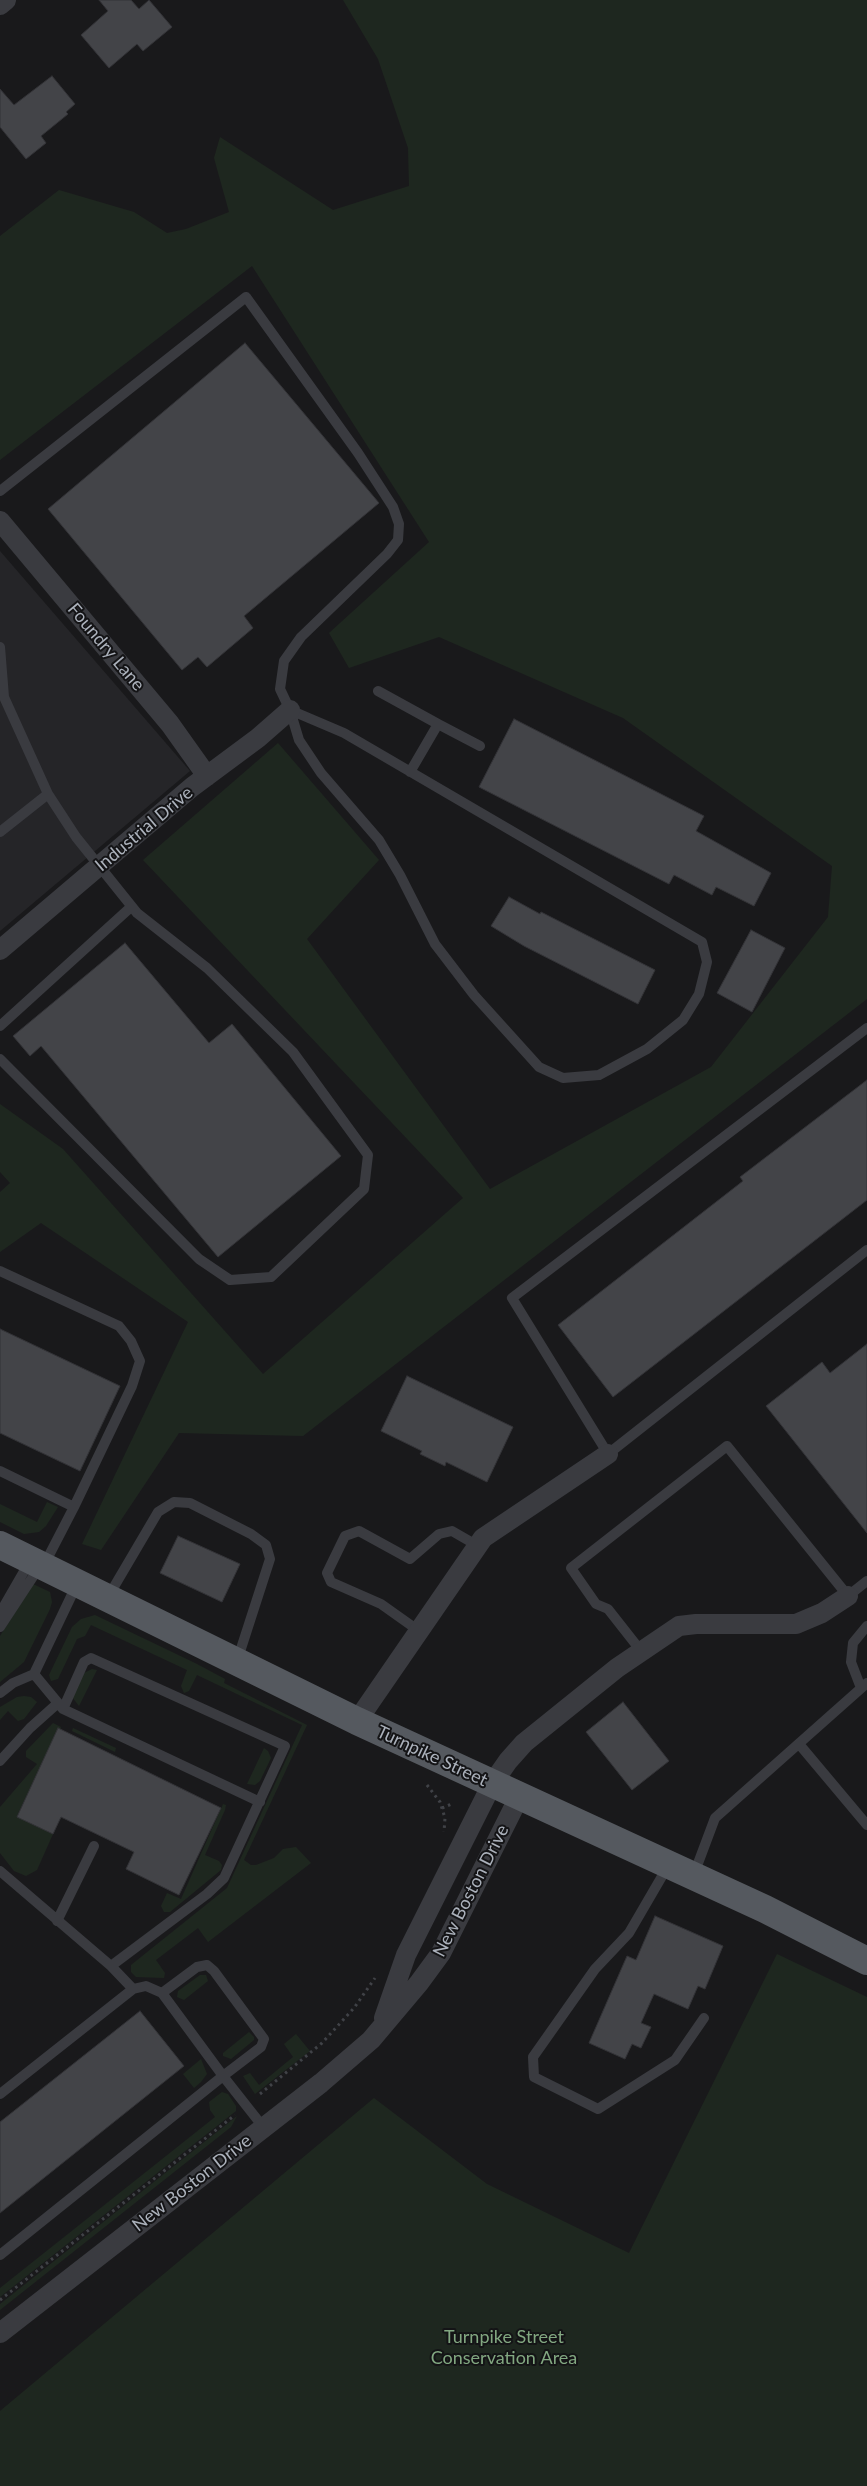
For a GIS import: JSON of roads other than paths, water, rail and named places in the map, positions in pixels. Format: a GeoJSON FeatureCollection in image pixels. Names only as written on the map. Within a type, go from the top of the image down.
{"type":"FeatureCollection","features":[{"type":"Feature","properties":{"kind":"main road","name":"Turnpike Street"},"geometry":{"type":"LineString","coordinates":[[0,1545],[357,1721],[692,1878],[765,1909],[867,1961]]}},
{"type":"Feature","properties":{"kind":"street"},"geometry":{"type":"LineString","coordinates":[[0,5],[6,0]]}},
{"type":"Feature","properties":{"kind":"street","name":"Foundry Lane"},"geometry":{"type":"LineString","coordinates":[[0,522],[170,724],[207,776]]}},
{"type":"Feature","properties":{"kind":"street","name":"Industrial Drive"},"geometry":{"type":"LineString","coordinates":[[0,950],[207,776],[258,738],[290,710]]}},
{"type":"Feature","properties":{"kind":"street"},"geometry":{"type":"LineString","coordinates":[[357,1721],[483,1538],[608,1454]]}},
{"type":"Feature","properties":{"kind":"street","name":"New Boston Drive"},"geometry":{"type":"LineString","coordinates":[[380,2028],[406,1955],[492,1784],[508,1761],[524,1743],[640,1651],[679,1626],[696,1624],[796,1624],[822,1613],[848,1596]]}},
{"type":"Feature","properties":{"kind":"street","name":"New Boston Drive"},"geometry":{"type":"LineString","coordinates":[[0,2333],[356,2054],[406,2000],[441,1953],[519,1797]]}},
{"type":"Feature","properties":{"kind":"lane"},"geometry":{"type":"LineString","coordinates":[[0,491],[246,297],[358,453],[393,507],[399,524],[398,540],[387,554],[301,637],[284,661],[280,690],[290,710],[299,740],[321,772],[379,840],[400,875],[435,944],[474,995],[539,1067],[563,1078],[600,1075],[647,1050],[683,1020],[699,994],[707,962],[702,942],[344,733],[290,710]]}},
{"type":"Feature","properties":{"kind":"lane"},"geometry":{"type":"LineString","coordinates":[[0,648],[4,697],[48,794],[76,837],[101,866],[131,907],[207,968],[293,1052],[368,1155],[364,1188],[270,1277],[230,1280],[199,1259],[0,1058]]}},
{"type":"Feature","properties":{"kind":"lane"},"geometry":{"type":"LineString","coordinates":[[378,691],[480,746]]}},
{"type":"Feature","properties":{"kind":"lane"},"geometry":{"type":"LineString","coordinates":[[410,772],[438,724]]}},
{"type":"Feature","properties":{"kind":"lane"},"geometry":{"type":"LineString","coordinates":[[0,832],[48,794]]}},
{"type":"Feature","properties":{"kind":"lane"},"geometry":{"type":"LineString","coordinates":[[0,1026],[131,907]]}},
{"type":"Feature","properties":{"kind":"lane"},"geometry":{"type":"LineString","coordinates":[[867,1028],[512,1298],[608,1454],[867,1250]]}},
{"type":"Feature","properties":{"kind":"lane"},"geometry":{"type":"LineString","coordinates":[[0,1272],[119,1326],[132,1341],[140,1361],[132,1386],[74,1507],[1,1623]]}},
{"type":"Feature","properties":{"kind":"lane"},"geometry":{"type":"LineString","coordinates":[[640,1651],[608,1610],[596,1604],[571,1568],[727,1446],[848,1596],[867,1581]]}},
{"type":"Feature","properties":{"kind":"lane"},"geometry":{"type":"LineString","coordinates":[[0,1471],[74,1507]]}},
{"type":"Feature","properties":{"kind":"lane"},"geometry":{"type":"LineString","coordinates":[[108,1598],[158,1512],[174,1502],[190,1503],[251,1534],[266,1545],[270,1560],[236,1661]]}},
{"type":"Feature","properties":{"kind":"lane"},"geometry":{"type":"LineString","coordinates":[[419,1631],[381,1604],[331,1582],[327,1573],[345,1536],[359,1531],[410,1559],[439,1534],[452,1531],[478,1546]]}},
{"type":"Feature","properties":{"kind":"lane"},"geometry":{"type":"LineString","coordinates":[[0,1693],[13,1683],[34,1674],[78,1583]]}},
{"type":"Feature","properties":{"kind":"lane"},"geometry":{"type":"LineString","coordinates":[[692,1878],[715,1818],[864,1686],[851,1662],[853,1643],[867,1626]]}},
{"type":"Feature","properties":{"kind":"lane"},"geometry":{"type":"LineString","coordinates":[[0,1761],[30,1728],[61,1706],[84,1662],[91,1658],[281,1742],[285,1746],[284,1752],[228,1870],[217,1886],[111,1966]]}},
{"type":"Feature","properties":{"kind":"lane"},"geometry":{"type":"LineString","coordinates":[[34,1674],[61,1706],[260,1802]]}},
{"type":"Feature","properties":{"kind":"lane"},"geometry":{"type":"LineString","coordinates":[[799,1744],[867,1825]]}},
{"type":"Feature","properties":{"kind":"lane"},"geometry":{"type":"LineString","coordinates":[[57,1921],[94,1846]]}},
{"type":"Feature","properties":{"kind":"lane"},"geometry":{"type":"LineString","coordinates":[[668,1866],[629,1933],[595,1969],[533,2057],[534,2077],[598,2109],[674,2060],[704,2018]]}},
{"type":"Feature","properties":{"kind":"lane"},"geometry":{"type":"LineString","coordinates":[[0,1872],[111,1966],[133,1989]]}},
{"type":"Feature","properties":{"kind":"lane"},"geometry":{"type":"LineString","coordinates":[[0,2254],[264,2044],[261,2033],[207,1965],[197,1967],[162,1993]]}},
{"type":"Feature","properties":{"kind":"lane"},"geometry":{"type":"LineString","coordinates":[[0,2094],[133,1989],[146,1986],[162,1993],[264,2128]]}},
{"type":"Feature","properties":{"kind":"park label","name":"Turnpike Street Conservation Area"},"geometry":{"type":"Point","coordinates":[504,2347]}}]}
